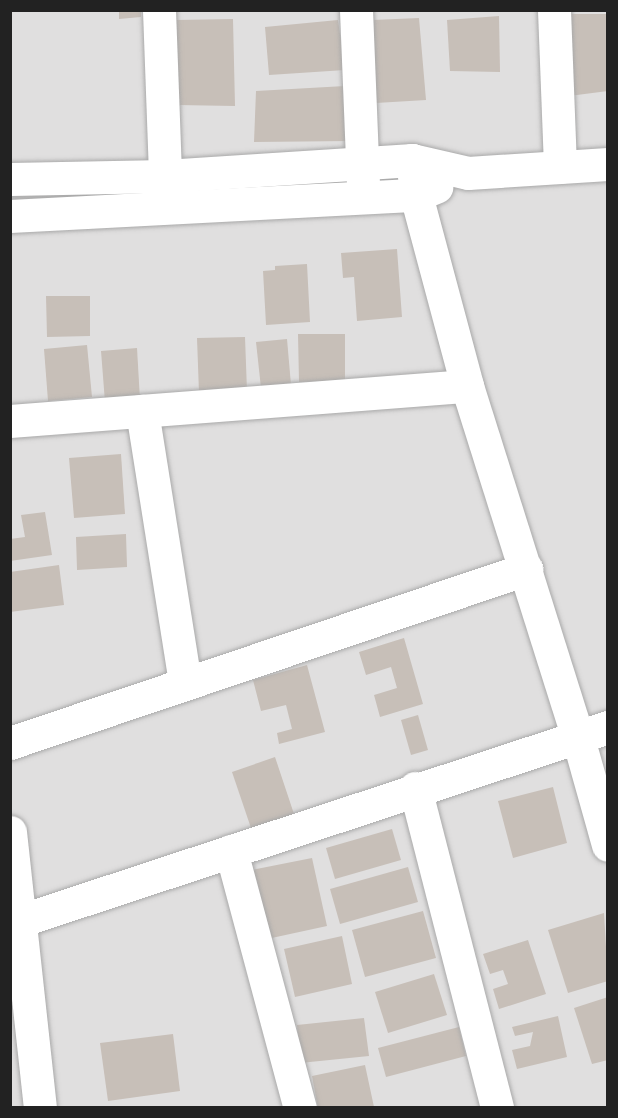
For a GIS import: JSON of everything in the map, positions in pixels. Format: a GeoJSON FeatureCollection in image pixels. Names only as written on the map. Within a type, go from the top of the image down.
{"type":"FeatureCollection","features":[{"type":"Feature","properties":{"kind":"street"},"geometry":{"type":"LineString","coordinates":[[159,10],[165,176]]}},
{"type":"Feature","properties":{"kind":"street"},"geometry":{"type":"LineString","coordinates":[[356,10],[364,198]]}},
{"type":"Feature","properties":{"kind":"street"},"geometry":{"type":"LineString","coordinates":[[554,10],[560,166]]}},
{"type":"Feature","properties":{"kind":"street"},"geometry":{"type":"LineString","coordinates":[[10,179],[165,176],[412,160],[468,172],[607,165]]}},
{"type":"Feature","properties":{"kind":"street"},"geometry":{"type":"LineString","coordinates":[[412,160],[416,195],[467,386],[526,569],[593,732],[608,845]]}},
{"type":"Feature","properties":{"kind":"street"},"geometry":{"type":"LineString","coordinates":[[10,216],[416,195],[468,172]]}},
{"type":"Feature","properties":{"kind":"street"},"geometry":{"type":"LineString","coordinates":[[10,421],[467,386]]}},
{"type":"Feature","properties":{"kind":"street"},"geometry":{"type":"LineString","coordinates":[[142,411],[185,684]]}},
{"type":"Feature","properties":{"kind":"street"},"geometry":{"type":"LineString","coordinates":[[10,743],[526,569]]}},
{"type":"Feature","properties":{"kind":"street"},"geometry":{"type":"LineString","coordinates":[[15,923],[415,788],[593,732]]}},
{"type":"Feature","properties":{"kind":"street"},"geometry":{"type":"LineString","coordinates":[[415,788],[497,1107]]}},
{"type":"Feature","properties":{"kind":"street"},"geometry":{"type":"LineString","coordinates":[[10,832],[15,923],[40,1107]]}},
{"type":"Feature","properties":{"kind":"street"},"geometry":{"type":"LineString","coordinates":[[231,851],[300,1107]]}},
{"type":"Feature","properties":{"kind":"shaded area"},"geometry":{"type":"Polygon","coordinates":[[[11,11],[607,11],[607,1107],[11,1107],[11,11]]]}},
{"type":"Feature","properties":{"kind":"building"},"geometry":{"type":"Polygon","coordinates":[[[119,10],[141,10],[141,17],[119,19],[119,10]]]}},
{"type":"Feature","properties":{"kind":"building"},"geometry":{"type":"Polygon","coordinates":[[[565,14],[608,14],[608,91],[569,96],[565,14]]]}},
{"type":"Feature","properties":{"kind":"building"},"geometry":{"type":"Polygon","coordinates":[[[499,16],[500,72],[450,71],[447,20],[499,16]]]}},
{"type":"Feature","properties":{"kind":"building"},"geometry":{"type":"Polygon","coordinates":[[[419,18],[426,100],[376,103],[373,20],[419,18]]]}},
{"type":"Feature","properties":{"kind":"building"},"geometry":{"type":"Polygon","coordinates":[[[233,19],[235,106],[177,105],[176,20],[233,19]]]}},
{"type":"Feature","properties":{"kind":"building"},"geometry":{"type":"Polygon","coordinates":[[[338,20],[345,70],[269,75],[265,27],[338,20]]]}},
{"type":"Feature","properties":{"kind":"building"},"geometry":{"type":"Polygon","coordinates":[[[345,86],[352,141],[254,142],[256,91],[345,86]]]}},
{"type":"Feature","properties":{"kind":"building"},"geometry":{"type":"Polygon","coordinates":[[[397,249],[402,317],[357,321],[354,277],[343,278],[341,253],[397,249]]]}},
{"type":"Feature","properties":{"kind":"building"},"geometry":{"type":"Polygon","coordinates":[[[307,264],[310,322],[266,325],[263,271],[275,270],[275,266],[307,264]]]}},
{"type":"Feature","properties":{"kind":"building"},"geometry":{"type":"Polygon","coordinates":[[[46,296],[90,296],[90,336],[47,337],[46,296]]]}},
{"type":"Feature","properties":{"kind":"building"},"geometry":{"type":"Polygon","coordinates":[[[298,334],[345,334],[345,381],[299,382],[298,334]]]}},
{"type":"Feature","properties":{"kind":"building"},"geometry":{"type":"Polygon","coordinates":[[[245,337],[247,391],[199,393],[197,338],[245,337]]]}},
{"type":"Feature","properties":{"kind":"building"},"geometry":{"type":"Polygon","coordinates":[[[287,339],[291,385],[261,388],[256,342],[287,339]]]}},
{"type":"Feature","properties":{"kind":"building"},"geometry":{"type":"Polygon","coordinates":[[[87,345],[92,397],[48,401],[44,349],[87,345]]]}},
{"type":"Feature","properties":{"kind":"building"},"geometry":{"type":"Polygon","coordinates":[[[137,348],[140,400],[105,402],[101,351],[137,348]]]}},
{"type":"Feature","properties":{"kind":"building"},"geometry":{"type":"Polygon","coordinates":[[[121,454],[125,514],[74,518],[69,458],[121,454]]]}},
{"type":"Feature","properties":{"kind":"building"},"geometry":{"type":"Polygon","coordinates":[[[45,512],[52,555],[10,561],[10,539],[25,537],[21,515],[45,512]]]}},
{"type":"Feature","properties":{"kind":"building"},"geometry":{"type":"Polygon","coordinates":[[[126,534],[127,567],[77,570],[76,537],[126,534]]]}},
{"type":"Feature","properties":{"kind":"building"},"geometry":{"type":"Polygon","coordinates":[[[59,565],[64,605],[10,612],[10,572],[59,565]]]}},
{"type":"Feature","properties":{"kind":"building"},"geometry":{"type":"Polygon","coordinates":[[[404,638],[423,704],[380,717],[374,695],[397,688],[391,667],[366,675],[359,652],[404,638]]]}},
{"type":"Feature","properties":{"kind":"building"},"geometry":{"type":"Polygon","coordinates":[[[307,665],[325,732],[279,744],[277,733],[292,729],[286,705],[261,711],[253,680],[307,665]]]}},
{"type":"Feature","properties":{"kind":"building"},"geometry":{"type":"Polygon","coordinates":[[[418,715],[428,750],[411,755],[401,720],[418,715]]]}},
{"type":"Feature","properties":{"kind":"building"},"geometry":{"type":"Polygon","coordinates":[[[275,757],[295,817],[252,831],[232,772],[275,757]]]}},
{"type":"Feature","properties":{"kind":"building"},"geometry":{"type":"Polygon","coordinates":[[[553,787],[567,843],[513,858],[498,801],[553,787]]]}},
{"type":"Feature","properties":{"kind":"building"},"geometry":{"type":"Polygon","coordinates":[[[392,829],[401,860],[335,879],[326,848],[392,829]]]}},
{"type":"Feature","properties":{"kind":"building"},"geometry":{"type":"Polygon","coordinates":[[[312,858],[327,926],[267,939],[252,870],[312,858]]]}},
{"type":"Feature","properties":{"kind":"building"},"geometry":{"type":"Polygon","coordinates":[[[408,867],[418,902],[340,924],[330,889],[408,867]]]}},
{"type":"Feature","properties":{"kind":"building"},"geometry":{"type":"Polygon","coordinates":[[[423,911],[436,958],[365,977],[352,930],[423,911]]]}},
{"type":"Feature","properties":{"kind":"building"},"geometry":{"type":"Polygon","coordinates":[[[604,913],[608,981],[568,993],[548,930],[604,913]]]}},
{"type":"Feature","properties":{"kind":"building"},"geometry":{"type":"Polygon","coordinates":[[[342,936],[352,984],[295,997],[284,949],[342,936]]]}},
{"type":"Feature","properties":{"kind":"building"},"geometry":{"type":"Polygon","coordinates":[[[528,940],[546,994],[499,1009],[493,989],[508,984],[503,970],[490,974],[483,954],[528,940]]]}},
{"type":"Feature","properties":{"kind":"building"},"geometry":{"type":"Polygon","coordinates":[[[434,974],[447,1015],[388,1033],[375,992],[434,974]]]}},
{"type":"Feature","properties":{"kind":"building"},"geometry":{"type":"Polygon","coordinates":[[[608,997],[608,1060],[592,1064],[574,1008],[608,997]]]}},
{"type":"Feature","properties":{"kind":"building"},"geometry":{"type":"Polygon","coordinates":[[[558,1016],[567,1057],[517,1069],[512,1050],[530,1046],[533,1032],[515,1036],[512,1027],[558,1016]]]}},
{"type":"Feature","properties":{"kind":"building"},"geometry":{"type":"Polygon","coordinates":[[[364,1018],[369,1056],[300,1063],[297,1025],[364,1018]]]}},
{"type":"Feature","properties":{"kind":"building"},"geometry":{"type":"Polygon","coordinates":[[[459,1027],[466,1056],[386,1077],[378,1048],[459,1027]]]}},
{"type":"Feature","properties":{"kind":"building"},"geometry":{"type":"Polygon","coordinates":[[[173,1034],[180,1091],[108,1101],[100,1043],[173,1034]]]}},
{"type":"Feature","properties":{"kind":"building"},"geometry":{"type":"Polygon","coordinates":[[[365,1065],[374,1107],[318,1108],[312,1076],[365,1065]]]}}]}
